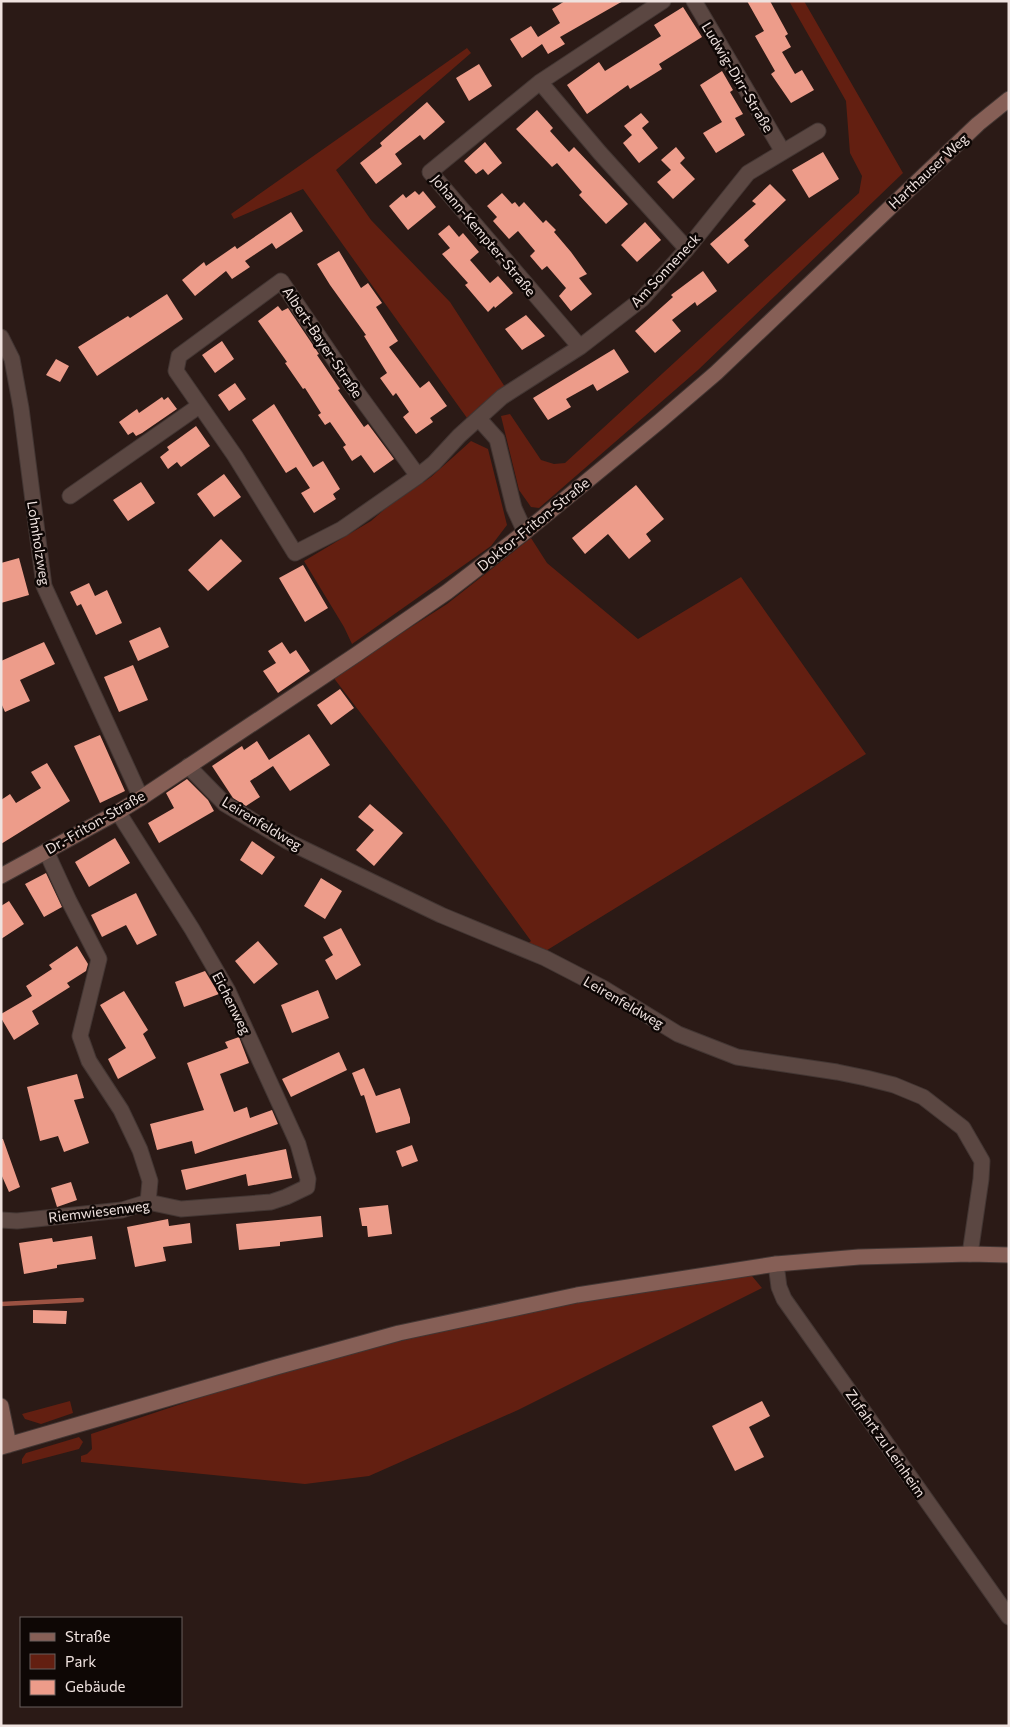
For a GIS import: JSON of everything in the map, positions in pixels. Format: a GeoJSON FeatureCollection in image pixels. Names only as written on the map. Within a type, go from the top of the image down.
{"type":"FeatureCollection","features":[{"type":"Feature","properties":{"kind":"street"},"geometry":{"type":"LineString","coordinates":[[663,1],[540,82],[600,153],[687,249]]}},
{"type":"Feature","properties":{"kind":"street","name":"Ludwig-Dirr-Straße"},"geometry":{"type":"LineString","coordinates":[[694,1],[783,152]]}},
{"type":"Feature","properties":{"kind":"street","name":"Johann-Kempter-Straße"},"geometry":{"type":"LineString","coordinates":[[540,82],[430,172],[580,347]]}},
{"type":"Feature","properties":{"kind":"street","name":"Harthauser Weg"},"geometry":{"type":"LineString","coordinates":[[849,245],[978,124],[1009,99]]}},
{"type":"Feature","properties":{"kind":"street","name":"Am Sonneneck"},"geometry":{"type":"LineString","coordinates":[[295,554],[342,530],[418,476],[502,397],[580,347],[642,299],[687,249],[748,173],[818,131]]}},
{"type":"Feature","properties":{"kind":"street","name":"Doktor-Friton-Straße"},"geometry":{"type":"LineString","coordinates":[[188,766],[365,649],[447,592],[525,532],[716,373],[849,245]]}},
{"type":"Feature","properties":{"kind":"street","name":"Albert-Bayer-Straße"},"geometry":{"type":"LineString","coordinates":[[295,554],[235,456],[176,371],[179,356],[281,281],[353,387],[418,476]]}},
{"type":"Feature","properties":{"kind":"street","name":"Lohnholzweg"},"geometry":{"type":"LineString","coordinates":[[1,337],[12,359],[21,408],[44,586],[141,798]]}},
{"type":"Feature","properties":{"kind":"street"},"geometry":{"type":"LineString","coordinates":[[70,496],[199,406]]}},
{"type":"Feature","properties":{"kind":"street"},"geometry":{"type":"LineString","coordinates":[[479,419],[497,439],[514,508],[525,532]]}},
{"type":"Feature","properties":{"kind":"street","name":"Dr.-Friton-Straße"},"geometry":{"type":"LineString","coordinates":[[1,876],[118,812],[188,766]]}},
{"type":"Feature","properties":{"kind":"street","name":"Leirenfeldweg"},"geometry":{"type":"LineString","coordinates":[[188,766],[224,804],[287,841],[441,915],[546,958],[603,988],[678,1034],[737,1057],[866,1078],[894,1084],[924,1097],[963,1128],[982,1160],[970,1254]]}},
{"type":"Feature","properties":{"kind":"street","name":"Eichenweg"},"geometry":{"type":"LineString","coordinates":[[118,812],[192,929],[228,991],[298,1144],[308,1179],[307,1187],[286,1198]]}},
{"type":"Feature","properties":{"kind":"street"},"geometry":{"type":"LineString","coordinates":[[46,850],[69,901],[99,959],[80,1036],[89,1060],[121,1110],[140,1150],[150,1181],[148,1202]]}},
{"type":"Feature","properties":{"kind":"street","name":"Riemwiesenweg"},"geometry":{"type":"LineString","coordinates":[[1,1220],[17,1221],[122,1210],[148,1202],[182,1209],[271,1202],[286,1198]]}},
{"type":"Feature","properties":{"kind":"street"},"geometry":{"type":"LineString","coordinates":[[1,1406],[5,1446],[399,1333],[577,1295],[776,1264],[859,1257],[970,1254],[1009,1255]]}},
{"type":"Feature","properties":{"kind":"street","name":"Zufahrt zu Leinheim"},"geometry":{"type":"LineString","coordinates":[[776,1264],[779,1287],[784,1300],[1009,1617]]}},
{"type":"Feature","properties":{"kind":"green space"},"geometry":{"type":"Polygon","coordinates":[[[789,1],[804,1],[903,173],[698,370],[539,508],[531,507],[519,490],[501,416],[510,414],[541,460],[554,464],[565,463],[859,193],[862,176],[850,153],[846,101],[789,1]]]}},
{"type":"Feature","properties":{"kind":"green space"},"geometry":{"type":"Polygon","coordinates":[[[467,48],[471,53],[336,170],[371,220],[450,302],[505,387],[467,418],[303,189],[234,219],[231,214],[467,48]]]}},
{"type":"Feature","properties":{"kind":"green space"},"geometry":{"type":"Polygon","coordinates":[[[471,441],[488,449],[507,525],[491,546],[352,644],[344,627],[304,561],[371,521],[386,508],[431,477],[471,441]]]}},
{"type":"Feature","properties":{"kind":"green space"},"geometry":{"type":"Polygon","coordinates":[[[531,538],[547,563],[638,639],[741,577],[866,754],[544,952],[526,945],[531,941],[447,826],[333,677],[447,604],[531,538]]]}},
{"type":"Feature","properties":{"kind":"green space"},"geometry":{"type":"Polygon","coordinates":[[[741,1274],[752,1276],[762,1288],[518,1410],[369,1476],[305,1484],[81,1462],[81,1456],[87,1454],[92,1449],[91,1434],[220,1391],[339,1357],[463,1325],[569,1303],[741,1274]]]}},
{"type":"Feature","properties":{"kind":"green space"},"geometry":{"type":"Polygon","coordinates":[[[70,1401],[73,1413],[41,1424],[25,1419],[22,1414],[70,1401]]]}},
{"type":"Feature","properties":{"kind":"green space"},"geometry":{"type":"Polygon","coordinates":[[[79,1437],[83,1442],[79,1449],[22,1464],[22,1459],[26,1453],[79,1437]]]}},
{"type":"Feature","properties":{"kind":"building"},"geometry":{"type":"Polygon","coordinates":[[[565,1],[623,1],[560,37],[565,44],[548,54],[542,44],[522,58],[510,39],[531,26],[538,37],[560,23],[552,9],[565,1]]]}},
{"type":"Feature","properties":{"kind":"building"},"geometry":{"type":"Polygon","coordinates":[[[747,1],[770,1],[788,34],[785,36],[791,47],[782,52],[795,74],[802,70],[814,90],[791,103],[771,74],[775,71],[755,36],[764,31],[747,1]]]}},
{"type":"Feature","properties":{"kind":"building"},"geometry":{"type":"Polygon","coordinates":[[[683,7],[702,37],[659,64],[662,69],[630,89],[628,85],[587,114],[567,85],[599,62],[605,71],[661,36],[654,25],[683,7]]]}},
{"type":"Feature","properties":{"kind":"building"},"geometry":{"type":"Polygon","coordinates":[[[479,64],[492,86],[469,101],[456,78],[479,64]]]}},
{"type":"Feature","properties":{"kind":"building"},"geometry":{"type":"Polygon","coordinates":[[[722,71],[733,90],[730,92],[743,114],[735,118],[745,135],[716,153],[703,133],[722,122],[700,85],[722,71]]]}},
{"type":"Feature","properties":{"kind":"building"},"geometry":{"type":"Polygon","coordinates":[[[427,102],[445,122],[424,140],[420,135],[395,154],[402,164],[376,184],[360,163],[382,146],[380,143],[427,102]]]}},
{"type":"Feature","properties":{"kind":"building"},"geometry":{"type":"Polygon","coordinates":[[[537,110],[553,128],[550,131],[569,152],[574,147],[628,204],[606,224],[579,195],[582,192],[557,163],[552,167],[516,129],[537,110]]]}},
{"type":"Feature","properties":{"kind":"building"},"geometry":{"type":"Polygon","coordinates":[[[641,113],[649,122],[642,128],[658,148],[639,163],[623,143],[632,135],[624,126],[641,113]]]}},
{"type":"Feature","properties":{"kind":"building"},"geometry":{"type":"Polygon","coordinates":[[[485,142],[502,163],[488,175],[483,169],[476,174],[464,161],[485,142]]]}},
{"type":"Feature","properties":{"kind":"building"},"geometry":{"type":"Polygon","coordinates":[[[676,147],[685,158],[680,163],[695,179],[673,199],[657,182],[671,170],[661,160],[676,147]]]}},
{"type":"Feature","properties":{"kind":"building"},"geometry":{"type":"Polygon","coordinates":[[[823,152],[839,179],[809,198],[792,170],[823,152]]]}},
{"type":"Feature","properties":{"kind":"building"},"geometry":{"type":"Polygon","coordinates":[[[770,184],[786,200],[744,240],[749,246],[728,264],[710,244],[756,204],[752,201],[770,184]]]}},
{"type":"Feature","properties":{"kind":"building"},"geometry":{"type":"Polygon","coordinates":[[[415,191],[419,195],[423,191],[436,207],[408,230],[389,206],[403,194],[406,198],[415,191]]]}},
{"type":"Feature","properties":{"kind":"building"},"geometry":{"type":"Polygon","coordinates":[[[502,193],[512,204],[515,202],[519,207],[524,202],[543,223],[546,220],[556,230],[554,232],[587,274],[579,278],[592,294],[571,311],[559,296],[566,288],[547,266],[542,270],[530,256],[535,251],[518,231],[509,239],[493,221],[497,217],[487,206],[502,193]]]}},
{"type":"Feature","properties":{"kind":"building"},"geometry":{"type":"Polygon","coordinates":[[[291,212],[303,231],[276,249],[272,243],[245,261],[250,267],[232,279],[226,271],[195,296],[182,280],[204,262],[206,266],[235,246],[237,249],[291,212]]]}},
{"type":"Feature","properties":{"kind":"building"},"geometry":{"type":"Polygon","coordinates":[[[645,222],[661,240],[637,262],[621,245],[645,222]]]}},
{"type":"Feature","properties":{"kind":"building"},"geometry":{"type":"Polygon","coordinates":[[[449,225],[459,237],[463,233],[479,252],[470,260],[490,283],[498,276],[513,293],[488,312],[465,285],[468,283],[442,254],[450,248],[438,234],[449,225]]]}},
{"type":"Feature","properties":{"kind":"building"},"geometry":{"type":"Polygon","coordinates":[[[339,251],[361,288],[368,283],[382,303],[376,307],[398,341],[389,347],[420,388],[429,381],[447,406],[430,418],[433,422],[416,434],[403,417],[409,412],[396,393],[393,396],[380,378],[387,373],[364,336],[366,335],[317,264],[339,251]]]}},
{"type":"Feature","properties":{"kind":"building"},"geometry":{"type":"Polygon","coordinates":[[[703,271],[717,291],[697,306],[695,302],[672,320],[681,331],[655,353],[635,331],[673,297],[671,295],[703,271]]]}},
{"type":"Feature","properties":{"kind":"building"},"geometry":{"type":"Polygon","coordinates":[[[167,294],[183,319],[97,376],[78,347],[128,316],[130,318],[167,294]]]}},
{"type":"Feature","properties":{"kind":"building"},"geometry":{"type":"Polygon","coordinates":[[[278,306],[282,311],[288,308],[319,354],[317,355],[340,389],[338,390],[364,427],[368,424],[394,459],[374,473],[361,455],[352,461],[343,447],[346,445],[330,422],[325,425],[318,415],[321,413],[305,388],[303,389],[285,363],[287,362],[258,321],[278,306]]]}},
{"type":"Feature","properties":{"kind":"building"},"geometry":{"type":"Polygon","coordinates":[[[526,315],[545,336],[522,350],[505,329],[526,315]]]}},
{"type":"Feature","properties":{"kind":"building"},"geometry":{"type":"Polygon","coordinates":[[[222,341],[234,359],[215,373],[202,355],[222,341]]]}},
{"type":"Feature","properties":{"kind":"building"},"geometry":{"type":"Polygon","coordinates":[[[614,349],[629,372],[597,391],[593,384],[566,399],[571,407],[548,420],[533,398],[614,349]]]}},
{"type":"Feature","properties":{"kind":"building"},"geometry":{"type":"Polygon","coordinates":[[[56,359],[69,366],[60,382],[46,375],[56,359]]]}},
{"type":"Feature","properties":{"kind":"building"},"geometry":{"type":"Polygon","coordinates":[[[235,383],[246,399],[229,411],[218,395],[235,383]]]}},
{"type":"Feature","properties":{"kind":"building"},"geometry":{"type":"Polygon","coordinates":[[[162,397],[164,400],[168,397],[177,409],[142,433],[136,436],[133,432],[128,435],[119,422],[137,409],[139,413],[162,397]]]}},
{"type":"Feature","properties":{"kind":"building"},"geometry":{"type":"Polygon","coordinates":[[[274,404],[313,467],[323,461],[340,489],[333,494],[336,499],[314,513],[301,493],[310,488],[296,467],[286,473],[252,420],[274,404]]]}},
{"type":"Feature","properties":{"kind":"building"},"geometry":{"type":"Polygon","coordinates":[[[196,426],[210,446],[181,467],[177,462],[168,469],[160,457],[169,450],[167,447],[196,426]]]}},
{"type":"Feature","properties":{"kind":"building"},"geometry":{"type":"Polygon","coordinates":[[[224,474],[241,497],[214,517],[197,494],[224,474]]]}},
{"type":"Feature","properties":{"kind":"building"},"geometry":{"type":"Polygon","coordinates":[[[141,482],[155,503],[128,521],[113,500],[141,482]]]}},
{"type":"Feature","properties":{"kind":"building"},"geometry":{"type":"Polygon","coordinates":[[[636,485],[664,519],[646,534],[651,541],[629,559],[608,534],[585,554],[572,538],[636,485]]]}},
{"type":"Feature","properties":{"kind":"building"},"geometry":{"type":"Polygon","coordinates":[[[221,539],[242,561],[208,591],[188,570],[221,539]]]}},
{"type":"Feature","properties":{"kind":"building"},"geometry":{"type":"Polygon","coordinates":[[[19,558],[29,595],[1,603],[1,563],[19,558]]]}},
{"type":"Feature","properties":{"kind":"building"},"geometry":{"type":"Polygon","coordinates":[[[303,565],[328,608],[305,622],[279,578],[303,565]]]}},
{"type":"Feature","properties":{"kind":"building"},"geometry":{"type":"Polygon","coordinates":[[[89,583],[95,596],[107,590],[122,623],[96,635],[81,604],[77,606],[70,592],[89,583]]]}},
{"type":"Feature","properties":{"kind":"building"},"geometry":{"type":"Polygon","coordinates":[[[160,627],[169,647],[138,661],[129,641],[160,627]]]}},
{"type":"Feature","properties":{"kind":"building"},"geometry":{"type":"Polygon","coordinates":[[[44,642],[55,664],[20,680],[30,701],[5,712],[1,703],[1,661],[44,642]]]}},
{"type":"Feature","properties":{"kind":"building"},"geometry":{"type":"Polygon","coordinates":[[[282,642],[290,654],[296,650],[310,671],[278,693],[263,671],[276,663],[268,651],[282,642]]]}},
{"type":"Feature","properties":{"kind":"building"},"geometry":{"type":"Polygon","coordinates":[[[133,665],[148,700],[119,712],[104,677],[133,665]]]}},
{"type":"Feature","properties":{"kind":"building"},"geometry":{"type":"Polygon","coordinates":[[[340,689],[354,708],[331,725],[317,705],[340,689]]]}},
{"type":"Feature","properties":{"kind":"building"},"geometry":{"type":"Polygon","coordinates":[[[309,734],[330,765],[290,791],[273,766],[250,781],[260,797],[246,806],[233,798],[212,766],[242,746],[244,750],[257,741],[269,760],[309,734]]]}},
{"type":"Feature","properties":{"kind":"building"},"geometry":{"type":"Polygon","coordinates":[[[100,735],[125,791],[100,803],[74,746],[100,735]]]}},
{"type":"Feature","properties":{"kind":"building"},"geometry":{"type":"Polygon","coordinates":[[[47,763],[70,801],[1,844],[1,800],[10,794],[16,803],[41,788],[31,772],[47,763]]]}},
{"type":"Feature","properties":{"kind":"building"},"geometry":{"type":"Polygon","coordinates":[[[187,779],[208,800],[214,811],[159,843],[148,823],[174,808],[166,793],[187,779]]]}},
{"type":"Feature","properties":{"kind":"building"},"geometry":{"type":"Polygon","coordinates":[[[370,804],[403,833],[374,866],[356,850],[374,830],[358,817],[370,804]]]}},
{"type":"Feature","properties":{"kind":"building"},"geometry":{"type":"Polygon","coordinates":[[[115,838],[130,863],[89,887],[75,862],[115,838]]]}},
{"type":"Feature","properties":{"kind":"building"},"geometry":{"type":"Polygon","coordinates":[[[252,841],[275,857],[262,875],[240,860],[252,841]]]}},
{"type":"Feature","properties":{"kind":"building"},"geometry":{"type":"Polygon","coordinates":[[[46,873],[62,907],[44,917],[25,884],[46,873]]]}},
{"type":"Feature","properties":{"kind":"building"},"geometry":{"type":"Polygon","coordinates":[[[321,878],[342,891],[325,919],[304,906],[321,878]]]}},
{"type":"Feature","properties":{"kind":"building"},"geometry":{"type":"Polygon","coordinates":[[[136,893],[157,935],[137,945],[126,925],[102,937],[91,915],[136,893]]]}},
{"type":"Feature","properties":{"kind":"building"},"geometry":{"type":"Polygon","coordinates":[[[9,901],[24,924],[1,939],[1,906],[9,901]]]}},
{"type":"Feature","properties":{"kind":"building"},"geometry":{"type":"Polygon","coordinates":[[[341,928],[361,965],[336,980],[325,960],[333,955],[323,937],[341,928]]]}},
{"type":"Feature","properties":{"kind":"building"},"geometry":{"type":"Polygon","coordinates":[[[258,941],[278,964],[254,984],[235,961],[258,941]]]}},
{"type":"Feature","properties":{"kind":"building"},"geometry":{"type":"Polygon","coordinates":[[[77,946],[88,964],[86,971],[67,983],[70,987],[32,1011],[39,1024],[14,1040],[1,1018],[1,1014],[32,996],[26,986],[52,969],[49,965],[77,946]]]}},
{"type":"Feature","properties":{"kind":"building"},"geometry":{"type":"Polygon","coordinates":[[[205,971],[219,994],[184,1007],[175,982],[205,971]]]}},
{"type":"Feature","properties":{"kind":"building"},"geometry":{"type":"Polygon","coordinates":[[[318,990],[329,1018],[292,1033],[281,1005],[318,990]]]}},
{"type":"Feature","properties":{"kind":"building"},"geometry":{"type":"Polygon","coordinates":[[[124,991],[148,1030],[143,1034],[156,1058],[118,1079],[108,1059],[126,1048],[100,1005],[124,991]]]}},
{"type":"Feature","properties":{"kind":"building"},"geometry":{"type":"Polygon","coordinates":[[[239,1037],[249,1063],[220,1074],[234,1112],[247,1107],[250,1118],[272,1110],[278,1124],[195,1154],[192,1141],[157,1150],[150,1124],[204,1110],[187,1063],[228,1048],[225,1042],[239,1037]]]}},
{"type":"Feature","properties":{"kind":"building"},"geometry":{"type":"Polygon","coordinates":[[[339,1052],[347,1070],[291,1097],[282,1079],[339,1052]]]}},
{"type":"Feature","properties":{"kind":"building"},"geometry":{"type":"Polygon","coordinates":[[[364,1068],[376,1096],[400,1088],[410,1123],[376,1133],[364,1095],[361,1096],[352,1073],[364,1068]]]}},
{"type":"Feature","properties":{"kind":"building"},"geometry":{"type":"Polygon","coordinates":[[[77,1074],[84,1098],[74,1100],[89,1143],[64,1152],[58,1136],[40,1141],[27,1087],[77,1074]]]}},
{"type":"Feature","properties":{"kind":"building"},"geometry":{"type":"Polygon","coordinates":[[[1,1139],[3,1139],[20,1187],[9,1192],[1,1174],[1,1139]]]}},
{"type":"Feature","properties":{"kind":"building"},"geometry":{"type":"Polygon","coordinates":[[[412,1145],[418,1161],[402,1167],[396,1151],[412,1145]]]}},
{"type":"Feature","properties":{"kind":"building"},"geometry":{"type":"Polygon","coordinates":[[[286,1149],[292,1178],[248,1186],[246,1174],[186,1190],[181,1170],[286,1149]]]}},
{"type":"Feature","properties":{"kind":"building"},"geometry":{"type":"Polygon","coordinates":[[[71,1182],[77,1200],[57,1207],[51,1188],[71,1182]]]}},
{"type":"Feature","properties":{"kind":"building"},"geometry":{"type":"Polygon","coordinates":[[[388,1205],[392,1234],[368,1237],[367,1226],[362,1226],[359,1208],[388,1205]]]}},
{"type":"Feature","properties":{"kind":"building"},"geometry":{"type":"Polygon","coordinates":[[[321,1216],[323,1237],[280,1242],[280,1246],[239,1250],[236,1224],[321,1216]]]}},
{"type":"Feature","properties":{"kind":"building"},"geometry":{"type":"Polygon","coordinates":[[[168,1219],[169,1226],[190,1223],[192,1243],[163,1247],[166,1261],[135,1267],[127,1227],[168,1219]]]}},
{"type":"Feature","properties":{"kind":"building"},"geometry":{"type":"Polygon","coordinates":[[[92,1236],[96,1259],[57,1265],[57,1268],[24,1274],[19,1243],[52,1238],[53,1242],[92,1236]]]}},
{"type":"Feature","properties":{"kind":"building"},"geometry":{"type":"Polygon","coordinates":[[[33,1310],[67,1311],[66,1324],[33,1323],[33,1310]]]}},
{"type":"Feature","properties":{"kind":"building"},"geometry":{"type":"Polygon","coordinates":[[[762,1401],[770,1416],[749,1427],[764,1457],[735,1471],[712,1426],[762,1401]]]}},
{"type":"Feature","properties":{"kind":"waterway"},"geometry":{"type":"LineString","coordinates":[[1,1304],[82,1300]]}}]}
